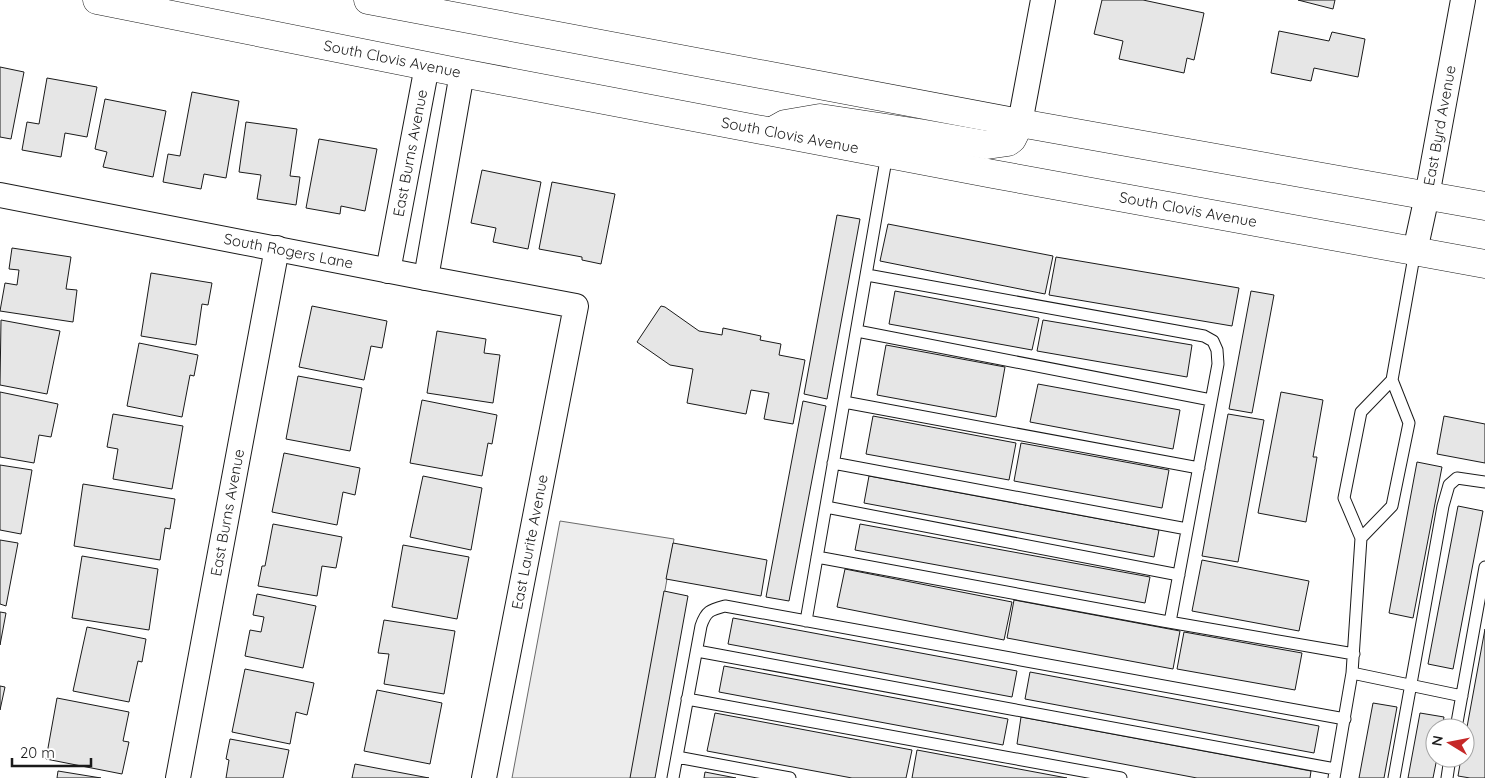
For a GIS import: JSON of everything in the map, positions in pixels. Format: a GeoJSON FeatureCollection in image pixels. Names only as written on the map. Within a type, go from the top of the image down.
{"type":"FeatureCollection","features":[{"type":"Feature","properties":{"kind":"main road","name":"South Clovis Avenue"},"geometry":{"type":"LineString","coordinates":[[97,0],[462,73],[887,154],[1485,264]]}},
{"type":"Feature","properties":{"kind":"main road"},"geometry":{"type":"LineString","coordinates":[[368,0],[1020,123],[1485,206]]}},
{"type":"Feature","properties":{"kind":"main road"},"geometry":{"type":"LineString","coordinates":[[772,131],[785,124],[820,118],[987,145],[1008,142],[1012,139],[1020,123]]}},
{"type":"Feature","properties":{"kind":"street"},"geometry":{"type":"LineString","coordinates":[[1020,123],[1043,0]]}},
{"type":"Feature","properties":{"kind":"street","name":"East Byrd Avenue"},"geometry":{"type":"LineString","coordinates":[[1415,252],[1463,0]]}},
{"type":"Feature","properties":{"kind":"street","name":"East Burns Avenue"},"geometry":{"type":"LineString","coordinates":[[388,271],[427,66]]}},
{"type":"Feature","properties":{"kind":"street"},"geometry":{"type":"LineString","coordinates":[[426,278],[462,73]]}},
{"type":"Feature","properties":{"kind":"street","name":"South Rogers Lane"},"geometry":{"type":"LineString","coordinates":[[0,195],[576,306]]}},
{"type":"Feature","properties":{"kind":"street","name":"East Burns Avenue"},"geometry":{"type":"LineString","coordinates":[[178,778],[277,248]]}},
{"type":"Feature","properties":{"kind":"street","name":"East Laurite Avenue"},"geometry":{"type":"LineString","coordinates":[[484,778],[576,306]]}},
{"type":"Feature","properties":{"kind":"lane"},"geometry":{"type":"LineString","coordinates":[[806,621],[887,154]]}},
{"type":"Feature","properties":{"kind":"lane"},"geometry":{"type":"LineString","coordinates":[[1361,538],[1392,506],[1409,423],[1392,380],[1415,252]]}},
{"type":"Feature","properties":{"kind":"lane"},"geometry":{"type":"LineString","coordinates":[[867,275],[1204,336],[1214,341],[1218,364],[1170,622]]}},
{"type":"Feature","properties":{"kind":"lane"},"geometry":{"type":"LineString","coordinates":[[857,331],[1211,400]]}},
{"type":"Feature","properties":{"kind":"lane"},"geometry":{"type":"LineString","coordinates":[[697,651],[1335,774],[1352,673],[1361,538],[1344,498],[1361,412],[1392,380]]}},
{"type":"Feature","properties":{"kind":"lane"},"geometry":{"type":"LineString","coordinates":[[844,402],[1199,468]]}},
{"type":"Feature","properties":{"kind":"lane"},"geometry":{"type":"LineString","coordinates":[[833,463],[1187,530]]}},
{"type":"Feature","properties":{"kind":"lane"},"geometry":{"type":"LineString","coordinates":[[1394,778],[1448,485],[1457,478],[1485,482]]}},
{"type":"Feature","properties":{"kind":"lane"},"geometry":{"type":"LineString","coordinates":[[826,507],[1179,574]]}},
{"type":"Feature","properties":{"kind":"lane"},"geometry":{"type":"LineString","coordinates":[[817,557],[1354,654]]}},
{"type":"Feature","properties":{"kind":"lane"},"geometry":{"type":"LineString","coordinates":[[1458,718],[1485,567]]}},
{"type":"Feature","properties":{"kind":"lane"},"geometry":{"type":"LineString","coordinates":[[673,778],[704,615],[724,606],[1345,719]]}},
{"type":"Feature","properties":{"kind":"lane"},"geometry":{"type":"LineString","coordinates":[[1352,673],[1462,696]]}},
{"type":"Feature","properties":{"kind":"lane"},"geometry":{"type":"LineString","coordinates":[[687,699],[1121,778]]}},
{"type":"Feature","properties":{"kind":"lane"},"geometry":{"type":"LineString","coordinates":[[677,757],[790,778]]}},
{"type":"Feature","properties":{"kind":"shaded area"},"geometry":{"type":"Polygon","coordinates":[[[560,521],[674,539],[632,778],[512,778],[560,521]]]}},
{"type":"Feature","properties":{"kind":"building"},"geometry":{"type":"Polygon","coordinates":[[[1102,0],[1143,0],[1204,13],[1194,60],[1187,58],[1184,73],[1119,59],[1123,41],[1094,34],[1102,0]]]}},
{"type":"Feature","properties":{"kind":"building"},"geometry":{"type":"Polygon","coordinates":[[[1298,0],[1335,0],[1333,9],[1298,0]]]}},
{"type":"Feature","properties":{"kind":"building"},"geometry":{"type":"Polygon","coordinates":[[[1279,31],[1329,41],[1332,32],[1365,39],[1358,77],[1314,68],[1311,81],[1271,73],[1279,31]]]}},
{"type":"Feature","properties":{"kind":"building"},"geometry":{"type":"Polygon","coordinates":[[[0,67],[24,72],[11,139],[0,137],[0,67]]]}},
{"type":"Feature","properties":{"kind":"building"},"geometry":{"type":"Polygon","coordinates":[[[47,78],[97,87],[87,137],[65,133],[61,157],[22,150],[27,122],[39,124],[47,78]]]}},
{"type":"Feature","properties":{"kind":"building"},"geometry":{"type":"Polygon","coordinates":[[[192,92],[239,101],[226,178],[204,174],[201,189],[163,182],[168,154],[180,156],[192,92]]]}},
{"type":"Feature","properties":{"kind":"building"},"geometry":{"type":"Polygon","coordinates":[[[105,99],[166,111],[153,177],[103,167],[107,152],[95,149],[105,99]]]}},
{"type":"Feature","properties":{"kind":"building"},"geometry":{"type":"Polygon","coordinates":[[[246,122],[297,129],[290,176],[300,177],[296,205],[257,199],[261,175],[239,172],[246,122]]]}},
{"type":"Feature","properties":{"kind":"building"},"geometry":{"type":"Polygon","coordinates":[[[319,139],[377,149],[365,211],[341,206],[340,214],[306,208],[319,139]]]}},
{"type":"Feature","properties":{"kind":"building"},"geometry":{"type":"Polygon","coordinates":[[[482,170],[541,182],[528,249],[493,242],[496,228],[471,223],[482,170]]]}},
{"type":"Feature","properties":{"kind":"building"},"geometry":{"type":"Polygon","coordinates":[[[552,182],[615,194],[601,264],[582,260],[582,257],[539,249],[552,182]]]}},
{"type":"Feature","properties":{"kind":"building"},"geometry":{"type":"Polygon","coordinates":[[[837,215],[860,219],[827,399],[804,394],[837,215]]]}},
{"type":"Feature","properties":{"kind":"building"},"geometry":{"type":"Polygon","coordinates":[[[888,224],[1053,256],[1045,294],[880,261],[888,224]]]}},
{"type":"Feature","properties":{"kind":"building"},"geometry":{"type":"Polygon","coordinates":[[[12,248],[71,257],[66,289],[77,290],[73,322],[0,311],[5,283],[17,285],[19,270],[9,269],[12,248]]]}},
{"type":"Feature","properties":{"kind":"building"},"geometry":{"type":"Polygon","coordinates":[[[1056,257],[1239,288],[1232,326],[1049,295],[1056,257]]]}},
{"type":"Feature","properties":{"kind":"building"},"geometry":{"type":"Polygon","coordinates":[[[151,273],[212,283],[208,305],[202,304],[196,345],[141,336],[151,273]]]}},
{"type":"Feature","properties":{"kind":"building"},"geometry":{"type":"Polygon","coordinates":[[[895,291],[1039,318],[1032,350],[889,324],[895,291]]]}},
{"type":"Feature","properties":{"kind":"building"},"geometry":{"type":"Polygon","coordinates":[[[1251,291],[1274,295],[1252,413],[1229,409],[1251,291]]]}},
{"type":"Feature","properties":{"kind":"building"},"geometry":{"type":"Polygon","coordinates":[[[312,306],[387,321],[382,348],[371,346],[364,380],[299,367],[312,306]]]}},
{"type":"Feature","properties":{"kind":"building"},"geometry":{"type":"Polygon","coordinates":[[[661,306],[699,331],[722,335],[723,328],[761,336],[760,340],[781,344],[779,355],[805,360],[793,424],[764,419],[769,393],[751,390],[746,414],[687,403],[693,369],[670,365],[637,342],[661,306]]]}},
{"type":"Feature","properties":{"kind":"building"},"geometry":{"type":"Polygon","coordinates":[[[1,320],[60,331],[47,394],[0,385],[1,320]]]}},
{"type":"Feature","properties":{"kind":"building"},"geometry":{"type":"Polygon","coordinates":[[[1043,320],[1192,345],[1187,377],[1037,351],[1043,320]]]}},
{"type":"Feature","properties":{"kind":"building"},"geometry":{"type":"Polygon","coordinates":[[[437,331],[486,339],[484,353],[500,355],[493,403],[427,393],[437,331]]]}},
{"type":"Feature","properties":{"kind":"building"},"geometry":{"type":"Polygon","coordinates":[[[139,343],[198,355],[194,376],[190,375],[182,417],[127,406],[139,343]]]}},
{"type":"Feature","properties":{"kind":"building"},"geometry":{"type":"Polygon","coordinates":[[[886,345],[1005,367],[996,417],[877,395],[886,345]]]}},
{"type":"Feature","properties":{"kind":"building"},"geometry":{"type":"Polygon","coordinates":[[[298,376],[362,388],[350,451],[286,439],[298,376]]]}},
{"type":"Feature","properties":{"kind":"building"},"geometry":{"type":"Polygon","coordinates":[[[1038,384],[1180,410],[1173,449],[1030,422],[1038,384]]]}},
{"type":"Feature","properties":{"kind":"building"},"geometry":{"type":"Polygon","coordinates":[[[0,392],[58,404],[51,437],[39,435],[34,463],[0,457],[0,392]]]}},
{"type":"Feature","properties":{"kind":"building"},"geometry":{"type":"Polygon","coordinates":[[[1281,392],[1323,400],[1313,457],[1317,457],[1306,522],[1258,513],[1281,392]]]}},
{"type":"Feature","properties":{"kind":"building"},"geometry":{"type":"Polygon","coordinates":[[[422,400],[497,415],[492,444],[488,443],[482,476],[410,463],[422,400]]]}},
{"type":"Feature","properties":{"kind":"building"},"geometry":{"type":"Polygon","coordinates":[[[803,401],[826,406],[789,601],[766,597],[803,401]]]}},
{"type":"Feature","properties":{"kind":"building"},"geometry":{"type":"Polygon","coordinates":[[[113,414],[183,426],[172,489],[113,479],[118,449],[107,447],[113,414]]]}},
{"type":"Feature","properties":{"kind":"building"},"geometry":{"type":"Polygon","coordinates":[[[1228,414],[1264,420],[1238,562],[1202,556],[1228,414]]]}},
{"type":"Feature","properties":{"kind":"building"},"geometry":{"type":"Polygon","coordinates":[[[873,416],[1016,443],[1009,480],[866,454],[873,416]]]}},
{"type":"Feature","properties":{"kind":"building"},"geometry":{"type":"Polygon","coordinates":[[[1444,416],[1485,424],[1485,463],[1437,454],[1444,416]]]}},
{"type":"Feature","properties":{"kind":"building"},"geometry":{"type":"Polygon","coordinates":[[[1021,443],[1169,470],[1162,508],[1014,481],[1021,443]]]}},
{"type":"Feature","properties":{"kind":"building"},"geometry":{"type":"Polygon","coordinates":[[[284,453],[360,468],[355,495],[343,492],[337,525],[272,512],[284,453]]]}},
{"type":"Feature","properties":{"kind":"building"},"geometry":{"type":"Polygon","coordinates":[[[1417,462],[1442,467],[1413,618],[1389,613],[1417,462]]]}},
{"type":"Feature","properties":{"kind":"building"},"geometry":{"type":"Polygon","coordinates":[[[0,465],[32,470],[21,534],[0,530],[0,465]]]}},
{"type":"Feature","properties":{"kind":"building"},"geometry":{"type":"Polygon","coordinates":[[[423,476],[482,488],[471,550],[410,537],[423,476]]]}},
{"type":"Feature","properties":{"kind":"building"},"geometry":{"type":"Polygon","coordinates":[[[869,476],[1159,530],[1154,557],[864,503],[869,476]]]}},
{"type":"Feature","properties":{"kind":"building"},"geometry":{"type":"Polygon","coordinates":[[[83,484],[175,499],[170,529],[165,528],[160,560],[74,546],[83,484]]]}},
{"type":"Feature","properties":{"kind":"building"},"geometry":{"type":"Polygon","coordinates":[[[1458,506],[1483,511],[1453,669],[1428,664],[1458,506]]]}},
{"type":"Feature","properties":{"kind":"building"},"geometry":{"type":"Polygon","coordinates":[[[273,524],[342,537],[336,568],[322,566],[317,596],[258,586],[262,566],[265,566],[273,524]]]}},
{"type":"Feature","properties":{"kind":"building"},"geometry":{"type":"Polygon","coordinates":[[[860,524],[1150,577],[1145,603],[855,550],[860,524]]]}},
{"type":"Feature","properties":{"kind":"building"},"geometry":{"type":"Polygon","coordinates":[[[0,540],[18,543],[6,606],[0,604],[0,540]]]}},
{"type":"Feature","properties":{"kind":"building"},"geometry":{"type":"Polygon","coordinates":[[[673,543],[767,560],[761,596],[666,579],[673,543]]]}},
{"type":"Feature","properties":{"kind":"building"},"geometry":{"type":"Polygon","coordinates":[[[403,545],[469,557],[457,619],[392,607],[403,545]]]}},
{"type":"Feature","properties":{"kind":"building"},"geometry":{"type":"Polygon","coordinates":[[[82,556],[158,569],[149,630],[72,618],[82,556]]]}},
{"type":"Feature","properties":{"kind":"building"},"geometry":{"type":"Polygon","coordinates":[[[1202,560],[1309,581],[1299,631],[1192,611],[1202,560]]]}},
{"type":"Feature","properties":{"kind":"building"},"geometry":{"type":"Polygon","coordinates":[[[845,569],[1012,602],[1004,640],[837,607],[845,569]]]}},
{"type":"Feature","properties":{"kind":"building"},"geometry":{"type":"Polygon","coordinates":[[[664,591],[688,596],[655,778],[630,778],[664,591]]]}},
{"type":"Feature","properties":{"kind":"building"},"geometry":{"type":"Polygon","coordinates":[[[257,594],[316,606],[303,668],[245,656],[250,630],[261,632],[264,617],[253,615],[257,594]]]}},
{"type":"Feature","properties":{"kind":"building"},"geometry":{"type":"Polygon","coordinates":[[[1014,600],[1180,631],[1173,669],[1007,638],[1014,600]]]}},
{"type":"Feature","properties":{"kind":"building"},"geometry":{"type":"Polygon","coordinates":[[[0,612],[6,613],[0,645],[0,612]]]}},
{"type":"Feature","properties":{"kind":"building"},"geometry":{"type":"Polygon","coordinates":[[[733,618],[1017,671],[1012,697],[728,644],[733,618]]]}},
{"type":"Feature","properties":{"kind":"building"},"geometry":{"type":"Polygon","coordinates":[[[384,620],[455,631],[444,694],[384,684],[389,654],[378,653],[384,620]]]}},
{"type":"Feature","properties":{"kind":"building"},"geometry":{"type":"Polygon","coordinates":[[[87,627],[146,639],[142,662],[138,661],[129,702],[73,691],[87,627]]]}},
{"type":"Feature","properties":{"kind":"building"},"geometry":{"type":"Polygon","coordinates":[[[1485,629],[1485,778],[1458,776],[1459,768],[1475,768],[1475,718],[1469,718],[1485,629]]]}},
{"type":"Feature","properties":{"kind":"building"},"geometry":{"type":"Polygon","coordinates":[[[1184,632],[1302,653],[1295,690],[1177,669],[1184,632]]]}},
{"type":"Feature","properties":{"kind":"building"},"geometry":{"type":"Polygon","coordinates":[[[724,666],[1008,719],[1003,745],[719,692],[724,666]]]}},
{"type":"Feature","properties":{"kind":"building"},"geometry":{"type":"Polygon","coordinates":[[[245,669],[314,683],[307,715],[296,712],[290,744],[232,732],[245,669]]]}},
{"type":"Feature","properties":{"kind":"building"},"geometry":{"type":"Polygon","coordinates":[[[1030,672],[1319,726],[1314,753],[1025,699],[1030,672]]]}},
{"type":"Feature","properties":{"kind":"building"},"geometry":{"type":"Polygon","coordinates":[[[0,686],[5,687],[0,710],[0,686]]]}},
{"type":"Feature","properties":{"kind":"building"},"geometry":{"type":"Polygon","coordinates":[[[377,690],[442,703],[430,764],[364,751],[377,690]]]}},
{"type":"Feature","properties":{"kind":"building"},"geometry":{"type":"Polygon","coordinates":[[[57,698],[129,712],[123,741],[129,742],[122,774],[46,759],[57,698]]]}},
{"type":"Feature","properties":{"kind":"building"},"geometry":{"type":"Polygon","coordinates":[[[1373,703],[1397,707],[1384,778],[1359,778],[1373,703]]]}},
{"type":"Feature","properties":{"kind":"building"},"geometry":{"type":"Polygon","coordinates":[[[715,713],[912,750],[906,778],[852,778],[707,751],[715,713]]]}},
{"type":"Feature","properties":{"kind":"building"},"geometry":{"type":"Polygon","coordinates":[[[1420,713],[1444,717],[1425,718],[1425,768],[1435,768],[1433,778],[1408,778],[1420,713]]]}},
{"type":"Feature","properties":{"kind":"building"},"geometry":{"type":"Polygon","coordinates":[[[1021,717],[1311,771],[1310,778],[1197,778],[1017,744],[1021,717]]]}},
{"type":"Feature","properties":{"kind":"building"},"geometry":{"type":"Polygon","coordinates":[[[230,739],[289,750],[283,778],[226,778],[229,760],[226,759],[230,739]]]}},
{"type":"Feature","properties":{"kind":"building"},"geometry":{"type":"Polygon","coordinates":[[[917,750],[1067,778],[912,778],[917,750]]]}},
{"type":"Feature","properties":{"kind":"building"},"geometry":{"type":"Polygon","coordinates":[[[355,764],[429,778],[352,778],[355,764]]]}},
{"type":"Feature","properties":{"kind":"building"},"geometry":{"type":"Polygon","coordinates":[[[58,771],[101,778],[57,778],[58,771]]]}},
{"type":"Feature","properties":{"kind":"building"},"geometry":{"type":"Polygon","coordinates":[[[705,772],[736,778],[704,778],[705,772]]]}}]}
